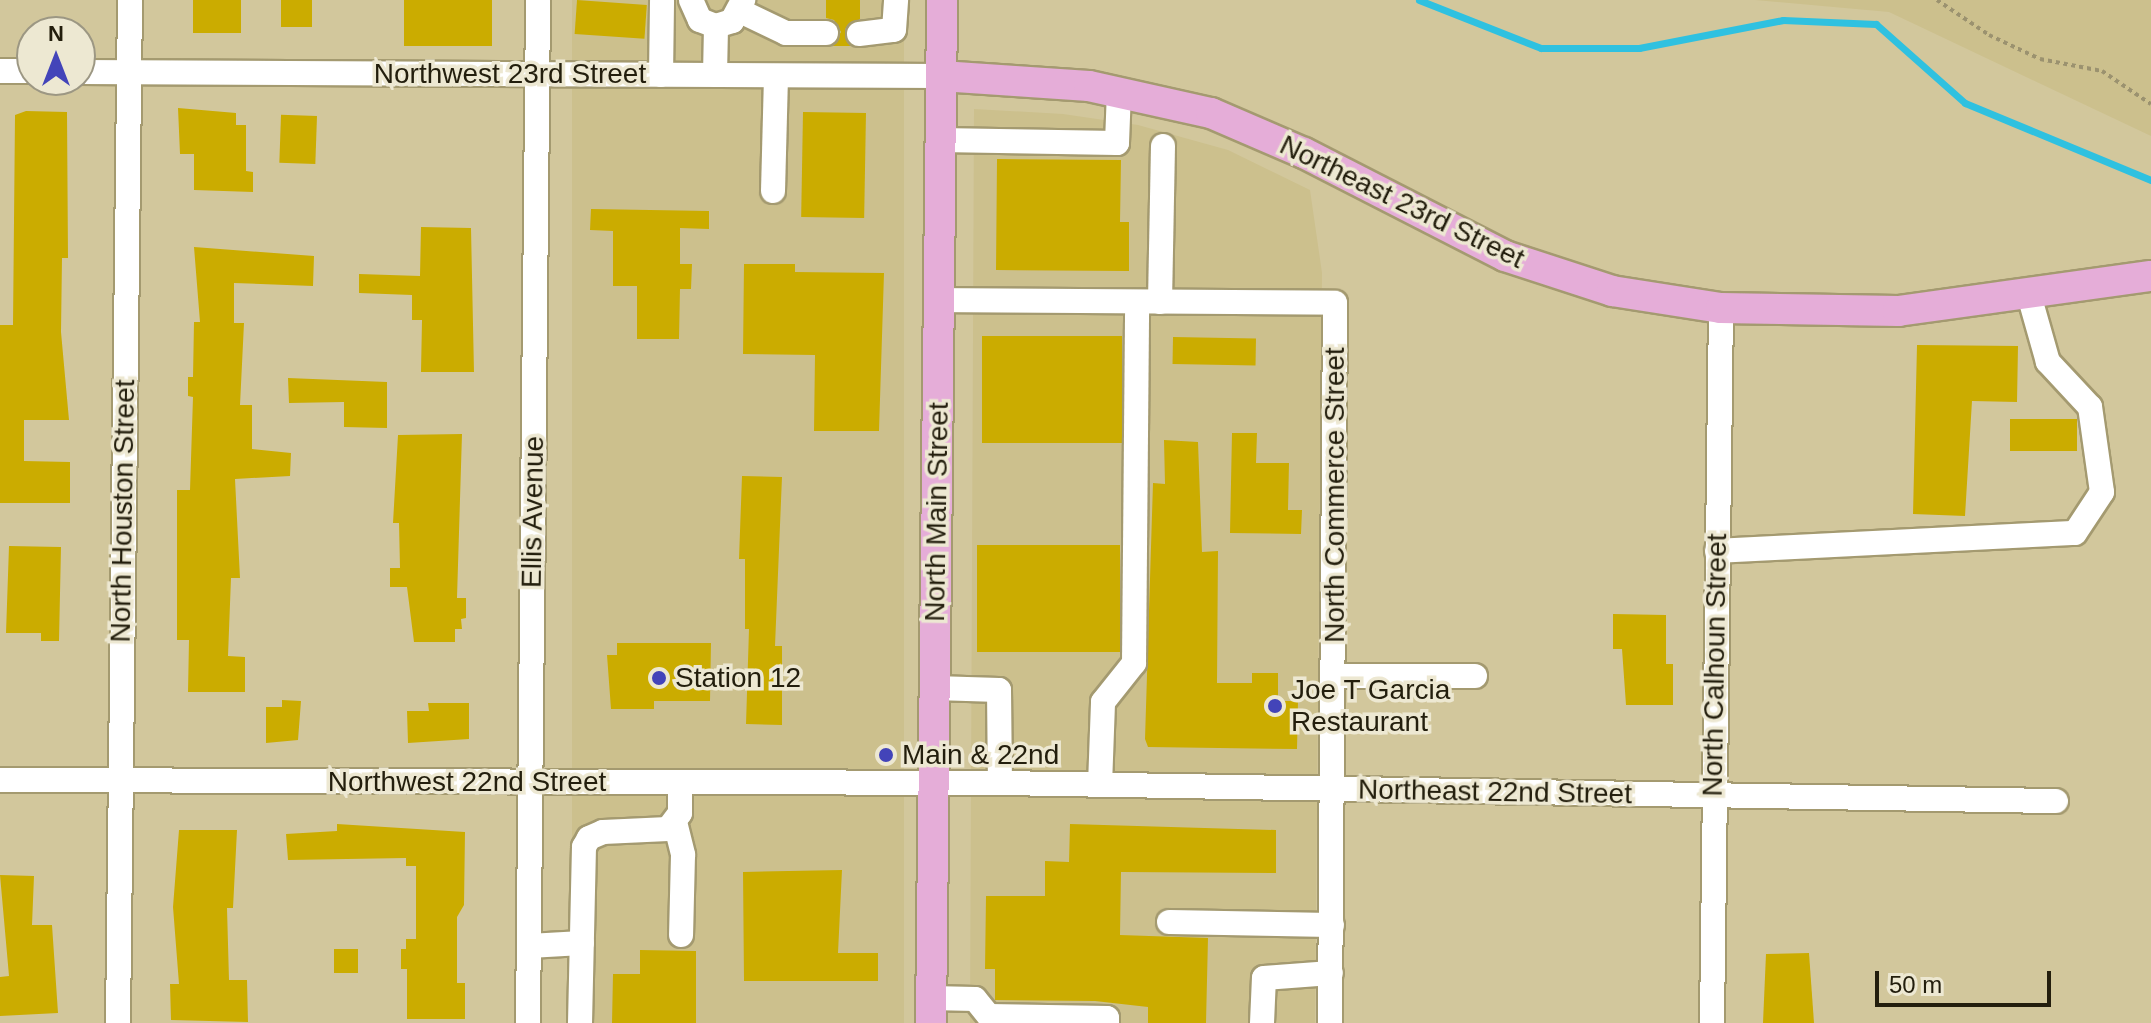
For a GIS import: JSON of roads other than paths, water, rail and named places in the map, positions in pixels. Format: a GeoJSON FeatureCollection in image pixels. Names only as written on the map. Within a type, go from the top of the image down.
{"type":"FeatureCollection","features":[{"type":"Feature","properties":{"kind":"main road","name":"North Main Street"},"geometry":{"type":"LineString","coordinates":[[931,1010],[942,0]]}},
{"type":"Feature","properties":{"kind":"main road","name":"Northeast 23rd Street"},"geometry":{"type":"LineString","coordinates":[[941,76],[1119,92],[1211,113],[1304,153],[1505,256],[1612,291],[1721,308],[1898,311],[2151,276]]}},
{"type":"Feature","properties":{"kind":"street","name":"North Houston Street"},"geometry":{"type":"LineString","coordinates":[[118,1023],[130,0]]}},
{"type":"Feature","properties":{"kind":"street","name":"Ellis Avenue"},"geometry":{"type":"LineString","coordinates":[[528,1023],[538,0]]}},
{"type":"Feature","properties":{"kind":"street"},"geometry":{"type":"LineString","coordinates":[[661,75],[662,0]]}},
{"type":"Feature","properties":{"kind":"street"},"geometry":{"type":"LineString","coordinates":[[691,0],[700,20],[716,26],[732,21],[742,6],[786,33],[826,33]]}},
{"type":"Feature","properties":{"kind":"street"},"geometry":{"type":"LineString","coordinates":[[859,34],[894,30],[896,0]]}},
{"type":"Feature","properties":{"kind":"street"},"geometry":{"type":"LineString","coordinates":[[715,75],[716,26]]}},
{"type":"Feature","properties":{"kind":"street","name":"Northwest 23rd Street"},"geometry":{"type":"LineString","coordinates":[[96,72],[941,76]]}},
{"type":"Feature","properties":{"kind":"street"},"geometry":{"type":"LineString","coordinates":[[773,191],[776,76]]}},
{"type":"Feature","properties":{"kind":"street"},"geometry":{"type":"LineString","coordinates":[[940,140],[1117,143],[1119,92]]}},
{"type":"Feature","properties":{"kind":"street"},"geometry":{"type":"LineString","coordinates":[[1100,785],[1103,702],[1134,663],[1149,302],[1163,146]]}},
{"type":"Feature","properties":{"kind":"street"},"geometry":{"type":"LineString","coordinates":[[1717,551],[2075,533],[2102,492],[2090,407],[2048,362],[2043,293]]}},
{"type":"Feature","properties":{"kind":"street"},"geometry":{"type":"LineString","coordinates":[[939,300],[1149,302]]}},
{"type":"Feature","properties":{"kind":"street","name":"North Commerce Street"},"geometry":{"type":"LineString","coordinates":[[1149,302],[1335,303],[1330,1023]]}},
{"type":"Feature","properties":{"kind":"street","name":"North Calhoun Street"},"geometry":{"type":"LineString","coordinates":[[1712,1023],[1712,797],[1721,308]]}},
{"type":"Feature","properties":{"kind":"street"},"geometry":{"type":"LineString","coordinates":[[1334,676],[1475,676]]}},
{"type":"Feature","properties":{"kind":"street"},"geometry":{"type":"LineString","coordinates":[[935,688],[999,690],[1000,783]]}},
{"type":"Feature","properties":{"kind":"street","name":"Northwest 22nd Street"},"geometry":{"type":"LineString","coordinates":[[0,780],[934,785]]}},
{"type":"Feature","properties":{"kind":"street"},"geometry":{"type":"LineString","coordinates":[[680,783],[675,822],[683,855],[681,935]]}},
{"type":"Feature","properties":{"kind":"street","name":"Northeast 22nd Street"},"geometry":{"type":"LineString","coordinates":[[934,785],[1000,783],[2056,801]]}},
{"type":"Feature","properties":{"kind":"street"},"geometry":{"type":"LineString","coordinates":[[580,1023],[589,838],[603,832],[654,832],[675,822]]}},
{"type":"Feature","properties":{"kind":"street"},"geometry":{"type":"LineString","coordinates":[[1169,922],[1332,925]]}},
{"type":"Feature","properties":{"kind":"street"},"geometry":{"type":"LineString","coordinates":[[529,946],[582,943]]}},
{"type":"Feature","properties":{"kind":"street"},"geometry":{"type":"LineString","coordinates":[[1262,1023],[1264,978],[1331,973]]}},
{"type":"Feature","properties":{"kind":"street"},"geometry":{"type":"LineString","coordinates":[[931,1010],[975,999],[989,1016],[1107,1018],[1107,1023]]}},
{"type":"Feature","properties":{"kind":"waterway"},"geometry":{"type":"LineString","coordinates":[[1419,0],[1541,48],[1639,48],[1783,20],[1876,24],[1965,103],[2151,180]]}},
{"type":"Feature","properties":{"kind":"place","name":"Station 12"},"geometry":{"type":"Point","coordinates":[659,678]}},
{"type":"Feature","properties":{"kind":"place","name":"Joe T Garcia Restaurant"},"geometry":{"type":"Point","coordinates":[1275,706]}},
{"type":"Feature","properties":{"kind":"place","name":"Main & 22nd"},"geometry":{"type":"Point","coordinates":[886,755]}}]}
